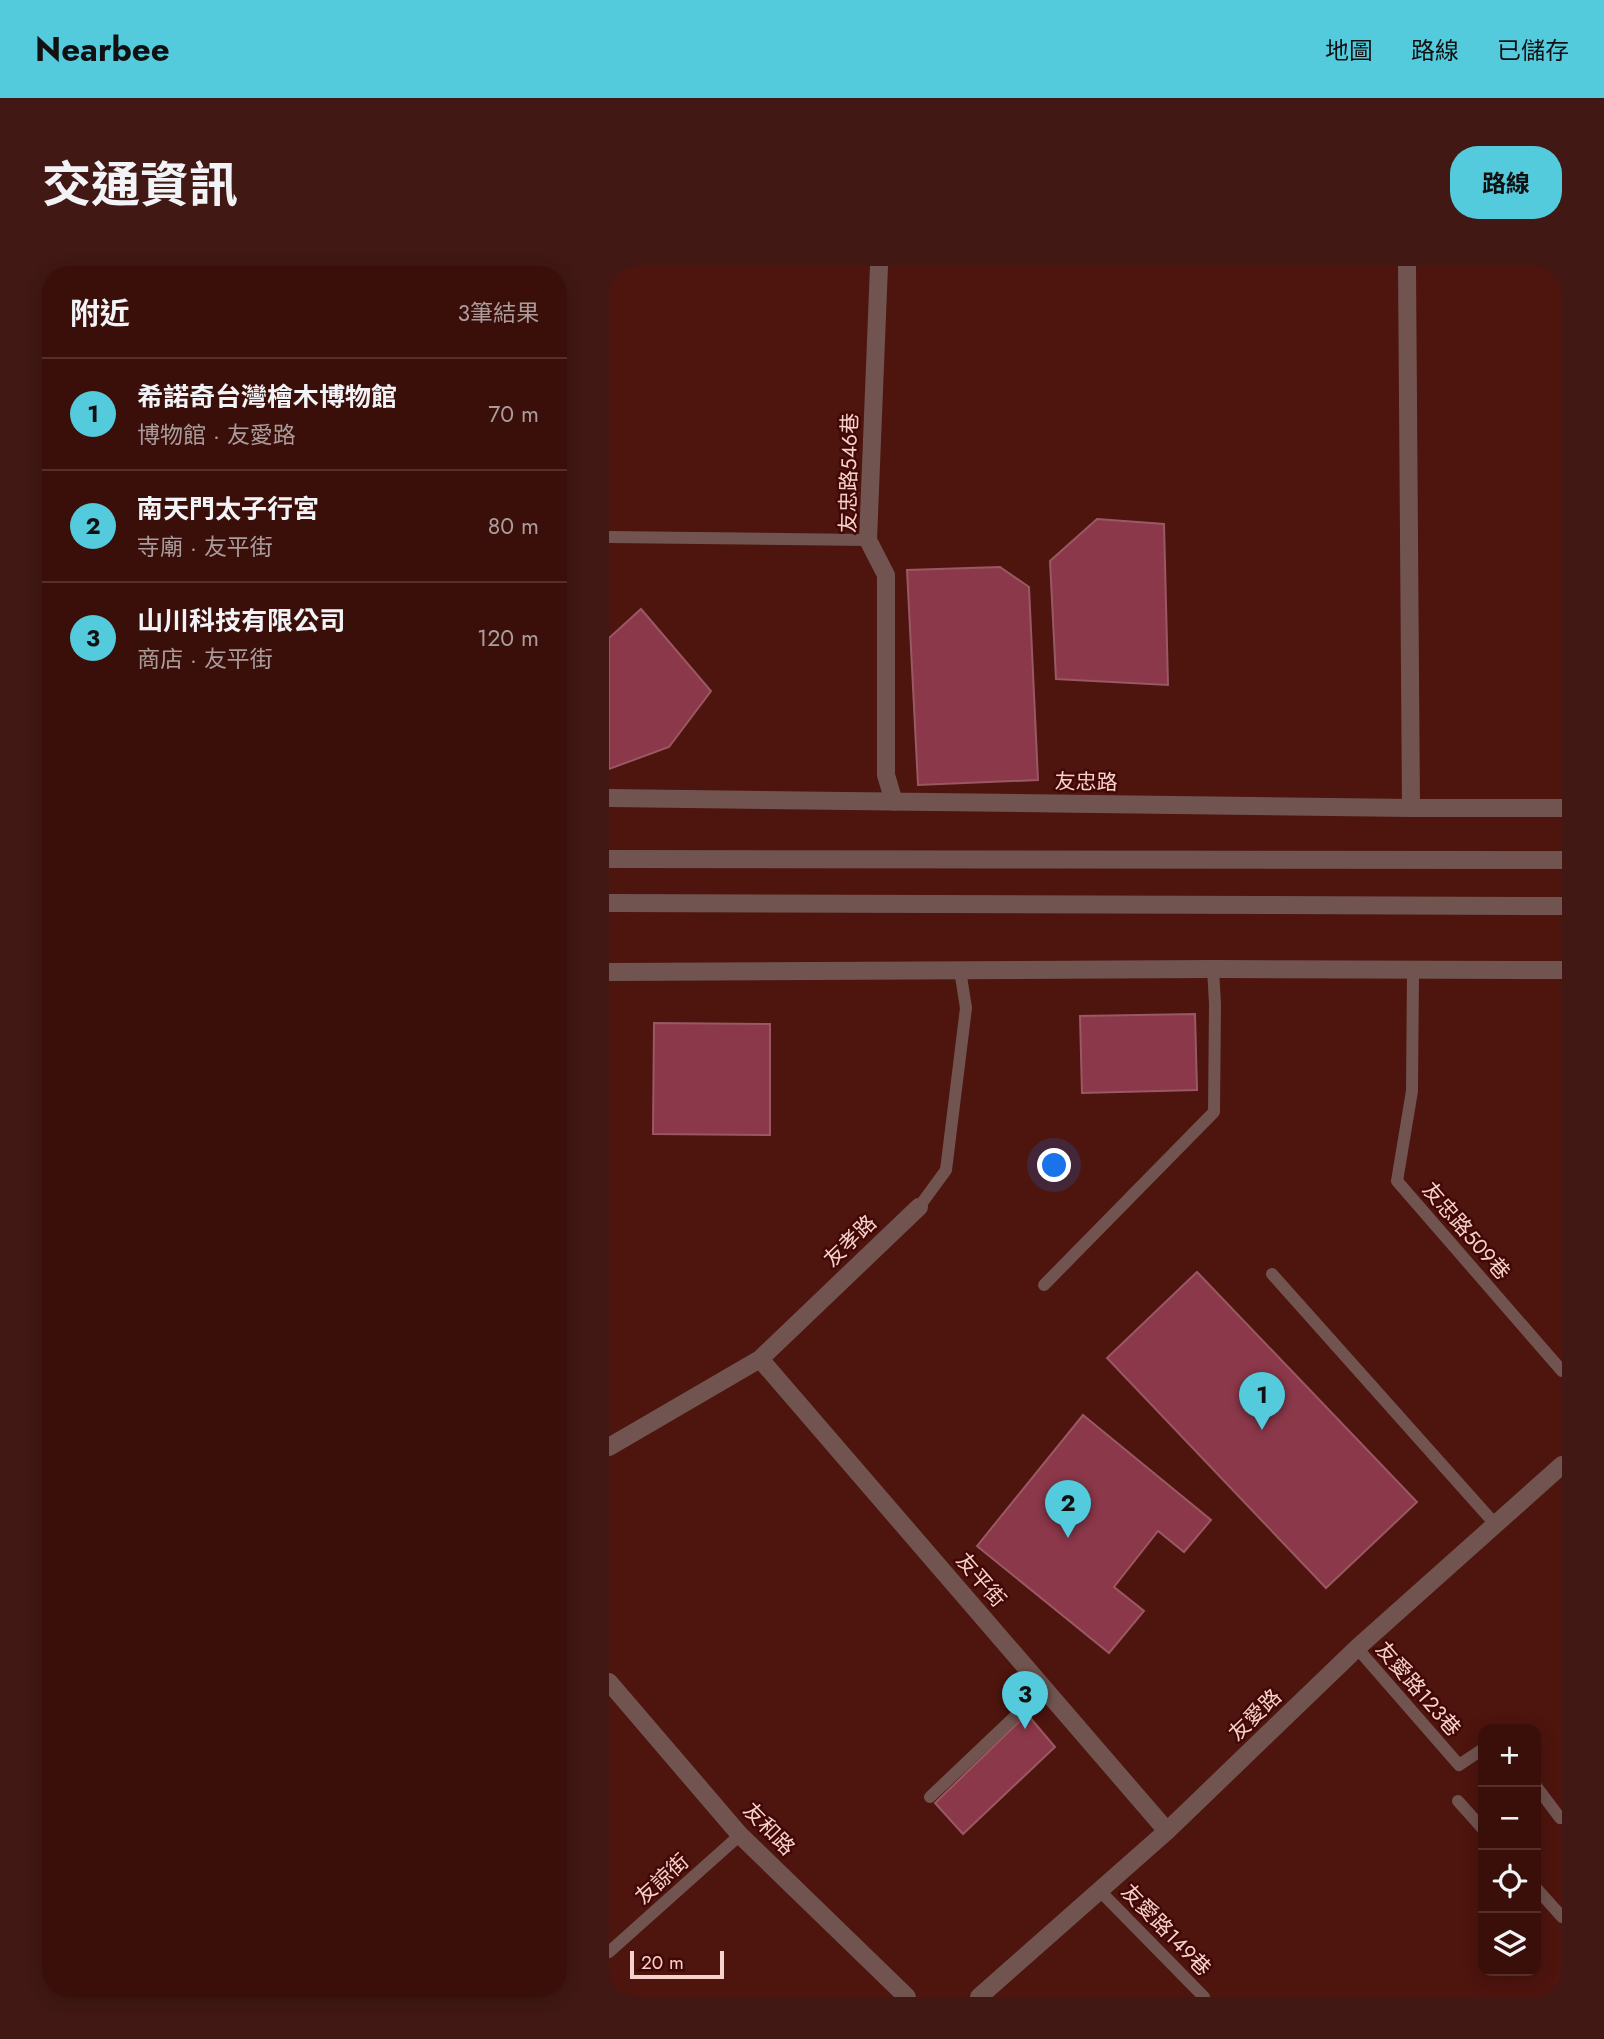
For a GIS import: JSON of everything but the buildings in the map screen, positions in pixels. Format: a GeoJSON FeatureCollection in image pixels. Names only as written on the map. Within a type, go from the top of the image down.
{"type":"FeatureCollection","features":[{"type":"Feature","properties":{"kind":"street","name":"友忠路546巷"},"geometry":{"type":"LineString","coordinates":[[879,266],[868,540],[886,575],[886,775],[894,802]]}},
{"type":"Feature","properties":{"kind":"street"},"geometry":{"type":"LineString","coordinates":[[1407,266],[1411,808]]}},
{"type":"Feature","properties":{"kind":"street","name":"友忠路"},"geometry":{"type":"LineString","coordinates":[[609,798],[1562,808]]}},
{"type":"Feature","properties":{"kind":"street"},"geometry":{"type":"LineString","coordinates":[[609,859],[1562,860]]}},
{"type":"Feature","properties":{"kind":"street"},"geometry":{"type":"LineString","coordinates":[[609,903],[1562,906]]}},
{"type":"Feature","properties":{"kind":"street"},"geometry":{"type":"LineString","coordinates":[[609,972],[1562,970]]}},
{"type":"Feature","properties":{"kind":"street","name":"友孝路"},"geometry":{"type":"LineString","coordinates":[[609,1447],[759,1359],[919,1207]]}},
{"type":"Feature","properties":{"kind":"street","name":"友平街"},"geometry":{"type":"LineString","coordinates":[[759,1359],[1167,1831]]}},
{"type":"Feature","properties":{"kind":"street","name":"友愛路"},"geometry":{"type":"LineString","coordinates":[[979,1997],[1167,1831],[1357,1648],[1562,1465]]}},
{"type":"Feature","properties":{"kind":"street","name":"友和路"},"geometry":{"type":"LineString","coordinates":[[609,1682],[740,1835],[907,1997]]}},
{"type":"Feature","properties":{"kind":"lane"},"geometry":{"type":"LineString","coordinates":[[609,537],[868,540]]}},
{"type":"Feature","properties":{"kind":"lane"},"geometry":{"type":"LineString","coordinates":[[1044,1285],[1214,1112],[1213,969]]}},
{"type":"Feature","properties":{"kind":"lane","name":"友孝路"},"geometry":{"type":"LineString","coordinates":[[919,1207],[946,1170],[966,1008],[960,970]]}},
{"type":"Feature","properties":{"kind":"lane","name":"友忠路509巷"},"geometry":{"type":"LineString","coordinates":[[1413,971],[1412,1091],[1397,1181],[1562,1371]]}},
{"type":"Feature","properties":{"kind":"lane"},"geometry":{"type":"LineString","coordinates":[[1272,1274],[1496,1524]]}},
{"type":"Feature","properties":{"kind":"lane","name":"友愛路123巷"},"geometry":{"type":"LineString","coordinates":[[1357,1648],[1459,1765],[1478,1752]]}},
{"type":"Feature","properties":{"kind":"lane"},"geometry":{"type":"LineString","coordinates":[[930,1797],[1044,1689]]}},
{"type":"Feature","properties":{"kind":"lane"},"geometry":{"type":"LineString","coordinates":[[1537,1787],[1560,1818],[1562,1816]]}},
{"type":"Feature","properties":{"kind":"lane"},"geometry":{"type":"LineString","coordinates":[[1458,1801],[1478,1823]]}},
{"type":"Feature","properties":{"kind":"lane","name":"友諒街"},"geometry":{"type":"LineString","coordinates":[[609,1952],[740,1835]]}},
{"type":"Feature","properties":{"kind":"lane","name":"友愛路149巷"},"geometry":{"type":"LineString","coordinates":[[1100,1891],[1204,1997]]}},
{"type":"Feature","properties":{"kind":"lane"},"geometry":{"type":"LineString","coordinates":[[1541,1894],[1562,1917]]}},
{"type":"Feature","properties":{"kind":"place","name":"希諾奇台灣檜木博物館"},"geometry":{"type":"Point","coordinates":[1262,1430]}},
{"type":"Feature","properties":{"kind":"place","name":"南天門太子行宮"},"geometry":{"type":"Point","coordinates":[1068,1538]}},
{"type":"Feature","properties":{"kind":"place","name":"山川科技有限公司"},"geometry":{"type":"Point","coordinates":[1025,1729]}}]}
